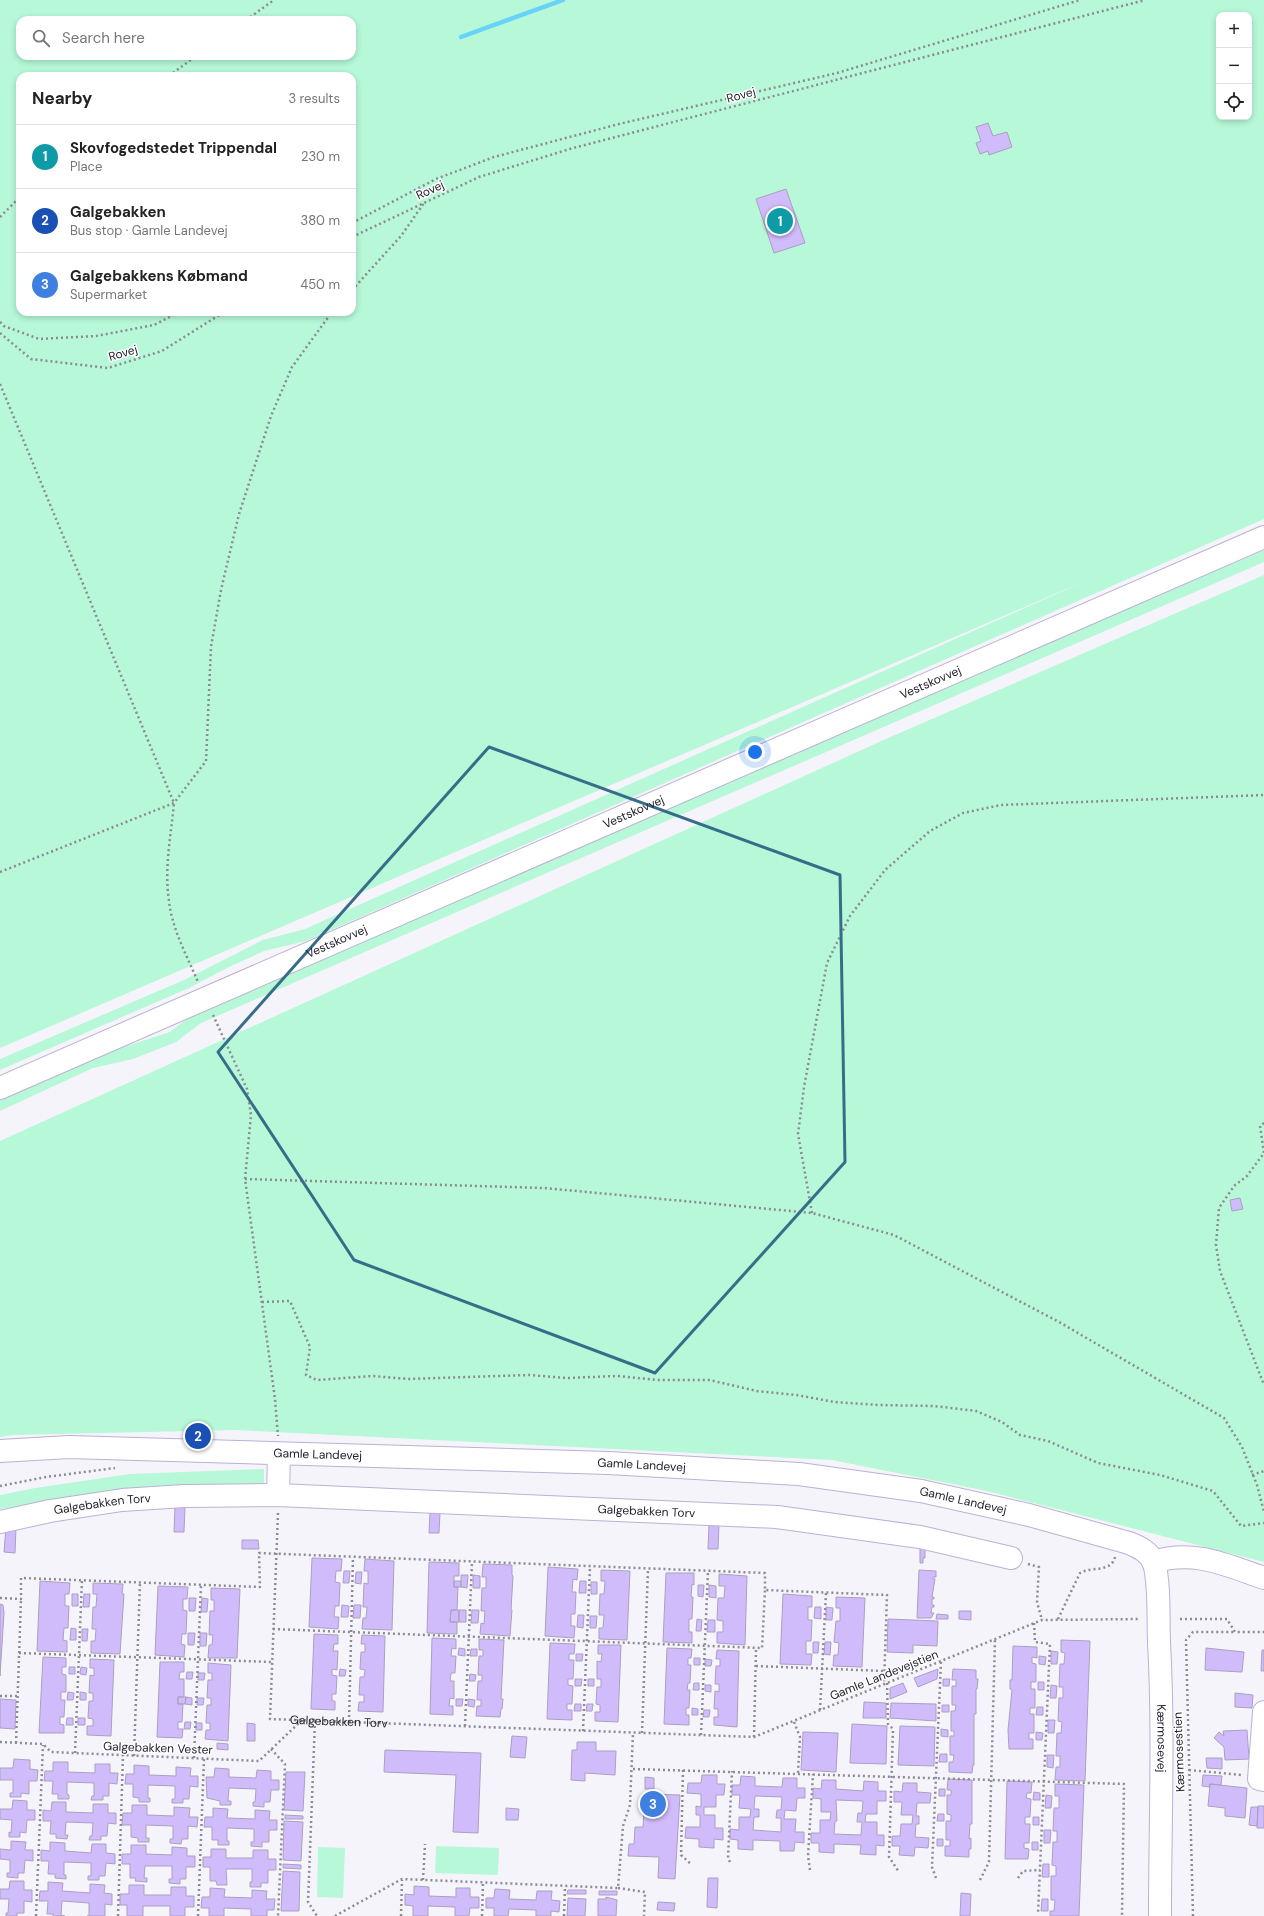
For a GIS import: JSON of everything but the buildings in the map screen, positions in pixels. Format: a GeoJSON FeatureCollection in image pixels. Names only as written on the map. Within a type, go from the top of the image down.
{"type":"FeatureCollection","features":[{"type":"Feature","properties":{"kind":"street","name":"Vestskovvej"},"geometry":{"type":"LineString","coordinates":[[1,1087],[1264,537]]}},
{"type":"Feature","properties":{"kind":"street","name":"Gamle Landevej"},"geometry":{"type":"LineString","coordinates":[[0,1451],[69,1447],[608,1463],[799,1474],[921,1491],[1029,1515],[1120,1540],[1139,1547],[1147,1553],[1153,1562]]}},
{"type":"Feature","properties":{"kind":"street"},"geometry":{"type":"LineString","coordinates":[[278,1495],[279,1454]]}},
{"type":"Feature","properties":{"kind":"street","name":"Galgebakken Torv"},"geometry":{"type":"LineString","coordinates":[[0,1522],[50,1511],[122,1500],[184,1496],[278,1495],[777,1517],[920,1537],[1011,1558]]}},
{"type":"Feature","properties":{"kind":"street"},"geometry":{"type":"LineString","coordinates":[[1153,1562],[1184,1556],[1198,1558],[1211,1560],[1264,1578]]}},
{"type":"Feature","properties":{"kind":"street","name":"Kærmosevej"},"geometry":{"type":"LineString","coordinates":[[1153,1562],[1156,1580],[1160,1666],[1160,1916]]}},
{"type":"Feature","properties":{"kind":"street"},"geometry":{"type":"LineString","coordinates":[[1262,1778],[1264,1712]]}},
{"type":"Feature","properties":{"kind":"path"},"geometry":{"type":"LineString","coordinates":[[252,16],[274,0]]}},
{"type":"Feature","properties":{"kind":"path"},"geometry":{"type":"LineString","coordinates":[[356,221],[436,179],[494,157],[619,124],[837,73],[1080,0]]}},
{"type":"Feature","properties":{"kind":"path","name":"Rovej"},"geometry":{"type":"LineString","coordinates":[[356,235],[479,177],[573,148],[1144,0]]}},
{"type":"Feature","properties":{"kind":"path"},"geometry":{"type":"LineString","coordinates":[[174,72],[191,60]]}},
{"type":"Feature","properties":{"kind":"path"},"geometry":{"type":"LineString","coordinates":[[0,217],[16,201]]}},
{"type":"Feature","properties":{"kind":"path"},"geometry":{"type":"LineString","coordinates":[[356,286],[401,236],[424,202]]}},
{"type":"Feature","properties":{"kind":"path"},"geometry":{"type":"LineString","coordinates":[[0,322],[4,326],[39,339],[96,336],[154,325],[171,316]]}},
{"type":"Feature","properties":{"kind":"path","name":"Rovej"},"geometry":{"type":"LineString","coordinates":[[0,333],[31,359],[108,368],[162,351],[218,316]]}},
{"type":"Feature","properties":{"kind":"path"},"geometry":{"type":"LineString","coordinates":[[0,872],[174,803],[206,761],[211,647],[221,590],[239,514],[271,416],[292,368],[329,316]]}},
{"type":"Feature","properties":{"kind":"path"},"geometry":{"type":"LineString","coordinates":[[0,384],[174,803],[166,872],[169,902],[177,933],[200,986]]}},
{"type":"Feature","properties":{"kind":"path"},"geometry":{"type":"LineString","coordinates":[[812,1214],[798,1134],[804,1087],[827,963],[850,916],[886,870],[930,830],[963,813],[1000,805],[1264,794]]}},
{"type":"Feature","properties":{"kind":"path"},"geometry":{"type":"LineString","coordinates":[[211,1010],[247,1089],[251,1115],[246,1179],[276,1399],[279,1454]]}},
{"type":"Feature","properties":{"kind":"path"},"geometry":{"type":"LineString","coordinates":[[1264,1123],[1260,1126],[1264,1153],[1247,1176],[1234,1186],[1219,1208],[1216,1245],[1220,1271],[1264,1385]]}},
{"type":"Feature","properties":{"kind":"path"},"geometry":{"type":"LineString","coordinates":[[246,1179],[544,1188],[812,1214],[894,1235],[1059,1322],[1224,1418],[1242,1447],[1264,1512]]}},
{"type":"Feature","properties":{"kind":"path"},"geometry":{"type":"LineString","coordinates":[[262,1302],[290,1301],[310,1347],[306,1375],[318,1380],[373,1376],[408,1379],[529,1375],[567,1378],[617,1376],[658,1380],[709,1380],[757,1391],[797,1395],[834,1402],[934,1406],[976,1411],[1002,1422],[1020,1435],[1048,1441],[1098,1463],[1160,1475],[1213,1491],[1241,1526],[1264,1523]]}},
{"type":"Feature","properties":{"kind":"path"},"geometry":{"type":"LineString","coordinates":[[1252,1475],[1264,1471]]}},
{"type":"Feature","properties":{"kind":"path","name":"Galgebakken Torv"},"geometry":{"type":"LineString","coordinates":[[278,1495],[270,1719],[633,1733]]}},
{"type":"Feature","properties":{"kind":"path"},"geometry":{"type":"LineString","coordinates":[[1057,1619],[1067,1603],[1077,1578],[1085,1570],[1109,1566],[1113,1563],[1120,1540]]}},
{"type":"Feature","properties":{"kind":"path"},"geometry":{"type":"LineString","coordinates":[[16,1743],[21,1578],[260,1587],[259,1553],[765,1573],[762,1648],[273,1629]]}},
{"type":"Feature","properties":{"kind":"path"},"geometry":{"type":"LineString","coordinates":[[349,1722],[353,1557]]}},
{"type":"Feature","properties":{"kind":"path"},"geometry":{"type":"LineString","coordinates":[[1011,1558],[1039,1567],[1038,1602],[1042,1620]]}},
{"type":"Feature","properties":{"kind":"path"},"geometry":{"type":"LineString","coordinates":[[464,1726],[472,1562]]}},
{"type":"Feature","properties":{"kind":"path"},"geometry":{"type":"LineString","coordinates":[[583,1731],[590,1567]]}},
{"type":"Feature","properties":{"kind":"path"},"geometry":{"type":"LineString","coordinates":[[642,1733],[648,1569]]}},
{"type":"Feature","properties":{"kind":"path"},"geometry":{"type":"LineString","coordinates":[[701,1735],[708,1571]]}},
{"type":"Feature","properties":{"kind":"path"},"geometry":{"type":"LineString","coordinates":[[75,1753],[82,1580]]}},
{"type":"Feature","properties":{"kind":"path"},"geometry":{"type":"LineString","coordinates":[[134,1756],[140,1582]]}},
{"type":"Feature","properties":{"kind":"path"},"geometry":{"type":"LineString","coordinates":[[194,1758],[200,1585]]}},
{"type":"Feature","properties":{"kind":"path"},"geometry":{"type":"LineString","coordinates":[[765,1590],[887,1595],[884,1684]]}},
{"type":"Feature","properties":{"kind":"path"},"geometry":{"type":"LineString","coordinates":[[820,1710],[826,1593]]}},
{"type":"Feature","properties":{"kind":"path"},"geometry":{"type":"LineString","coordinates":[[0,1598],[21,1599]]}},
{"type":"Feature","properties":{"kind":"path","name":"Gamle Landevejstien"},"geometry":{"type":"LineString","coordinates":[[633,1733],[754,1737],[1042,1620],[1140,1619]]}},
{"type":"Feature","properties":{"kind":"path"},"geometry":{"type":"LineString","coordinates":[[1180,1619],[1227,1619],[1235,1632]]}},
{"type":"Feature","properties":{"kind":"path"},"geometry":{"type":"LineString","coordinates":[[1034,1623],[1034,1642],[1050,1644],[1038,1913]]}},
{"type":"Feature","properties":{"kind":"path","name":"Kærmosestien"},"geometry":{"type":"LineString","coordinates":[[1193,1916],[1186,1640],[1194,1632],[1264,1632]]}},
{"type":"Feature","properties":{"kind":"path"},"geometry":{"type":"LineString","coordinates":[[980,1880],[989,1862],[995,1638]]}},
{"type":"Feature","properties":{"kind":"path"},"geometry":{"type":"LineString","coordinates":[[754,1737],[756,1648]]}},
{"type":"Feature","properties":{"kind":"path"},"geometry":{"type":"LineString","coordinates":[[19,1653],[272,1662]]}},
{"type":"Feature","properties":{"kind":"path"},"geometry":{"type":"LineString","coordinates":[[936,1878],[932,1867],[941,1661]]}},
{"type":"Feature","properties":{"kind":"path"},"geometry":{"type":"LineString","coordinates":[[756,1666],[884,1671]]}},
{"type":"Feature","properties":{"kind":"path"},"geometry":{"type":"LineString","coordinates":[[887,1683],[888,1724],[893,1729],[889,1857],[898,1872]]}},
{"type":"Feature","properties":{"kind":"path"},"geometry":{"type":"LineString","coordinates":[[0,1696],[18,1696]]}},
{"type":"Feature","properties":{"kind":"path","name":"Galgebakken Vester"},"geometry":{"type":"LineString","coordinates":[[0,1742],[43,1744],[51,1752],[259,1761],[302,1720]]}},
{"type":"Feature","properties":{"kind":"path"},"geometry":{"type":"LineString","coordinates":[[315,1721],[308,1902],[317,1916]]}},
{"type":"Feature","properties":{"kind":"path"},"geometry":{"type":"LineString","coordinates":[[794,1722],[800,1737],[798,1773]]}},
{"type":"Feature","properties":{"kind":"path"},"geometry":{"type":"LineString","coordinates":[[618,1888],[623,1826],[630,1805],[633,1769],[633,1733]]}},
{"type":"Feature","properties":{"kind":"path"},"geometry":{"type":"LineString","coordinates":[[36,1916],[43,1744]]}},
{"type":"Feature","properties":{"kind":"path"},"geometry":{"type":"LineString","coordinates":[[271,1750],[285,1764],[278,1916]]}},
{"type":"Feature","properties":{"kind":"path"},"geometry":{"type":"LineString","coordinates":[[118,1916],[123,1755]]}},
{"type":"Feature","properties":{"kind":"path"},"geometry":{"type":"LineString","coordinates":[[198,1916],[204,1759]]}},
{"type":"Feature","properties":{"kind":"path"},"geometry":{"type":"LineString","coordinates":[[633,1769],[1124,1784],[1122,1916]]}},
{"type":"Feature","properties":{"kind":"path"},"geometry":{"type":"LineString","coordinates":[[683,1770],[681,1855],[692,1865]]}},
{"type":"Feature","properties":{"kind":"path"},"geometry":{"type":"LineString","coordinates":[[1189,1770],[1262,1778]]}},
{"type":"Feature","properties":{"kind":"path"},"geometry":{"type":"LineString","coordinates":[[730,1862],[728,1858],[732,1771]]}},
{"type":"Feature","properties":{"kind":"path"},"geometry":{"type":"LineString","coordinates":[[810,1870],[808,1856],[813,1774]]}},
{"type":"Feature","properties":{"kind":"path"},"geometry":{"type":"LineString","coordinates":[[423,1880],[425,1844]]}},
{"type":"Feature","properties":{"kind":"path"},"geometry":{"type":"LineString","coordinates":[[1018,1878],[1023,1871],[1040,1870]]}},
{"type":"Feature","properties":{"kind":"path"},"geometry":{"type":"LineString","coordinates":[[335,1916],[402,1879],[618,1888],[645,1892],[644,1916]]}},
{"type":"Feature","properties":{"kind":"path"},"geometry":{"type":"LineString","coordinates":[[401,1916],[402,1879]]}},
{"type":"Feature","properties":{"kind":"path"},"geometry":{"type":"LineString","coordinates":[[482,1916],[483,1883]]}},
{"type":"Feature","properties":{"kind":"path"},"geometry":{"type":"LineString","coordinates":[[564,1916],[565,1886]]}},
{"type":"Feature","properties":{"kind":"highlighted area"},"geometry":{"type":"Polygon","coordinates":[[[489,747],[840,875],[845,1162],[655,1373],[354,1260],[218,1052],[489,747]]]}},
{"type":"Feature","properties":{"kind":"green space"},"geometry":{"type":"Polygon","coordinates":[[[0,0],[1264,0],[1264,519],[306,941],[264,951],[189,988],[0,1070],[0,1059],[184,980],[263,940],[305,929],[1092,578],[0,1048],[0,0]]]}},
{"type":"Feature","properties":{"kind":"green space"},"geometry":{"type":"Polygon","coordinates":[[[1264,550],[1264,562],[201,1023],[176,1042],[133,1059],[93,1068],[0,1111],[0,1099],[87,1059],[170,1032],[197,1011],[1264,550]]]}},
{"type":"Feature","properties":{"kind":"green space"},"geometry":{"type":"Polygon","coordinates":[[[1264,575],[1264,1562],[987,1491],[832,1460],[236,1430],[13,1435],[0,1437],[0,1141],[888,738],[1264,575]]]}},
{"type":"Feature","properties":{"kind":"green space"},"geometry":{"type":"Polygon","coordinates":[[[264,1469],[264,1485],[133,1489],[0,1509],[0,1495],[35,1488],[130,1474],[264,1469]]]}},
{"type":"Feature","properties":{"kind":"green space"},"geometry":{"type":"Polygon","coordinates":[[[436,1846],[499,1848],[498,1875],[435,1873],[436,1846]]]}},
{"type":"Feature","properties":{"kind":"green space"},"geometry":{"type":"Polygon","coordinates":[[[318,1847],[345,1848],[343,1898],[317,1897],[318,1847]]]}},
{"type":"Feature","properties":{"kind":"waterway"},"geometry":{"type":"LineString","coordinates":[[461,37],[563,0]]}},
{"type":"Feature","properties":{"kind":"place","name":"Skovfogedstedet Trippendal"},"geometry":{"type":"Point","coordinates":[780,221]}},
{"type":"Feature","properties":{"kind":"place","name":"Galgebakken"},"geometry":{"type":"Point","coordinates":[198,1436]}},
{"type":"Feature","properties":{"kind":"place","name":"Galgebakkens Købmand"},"geometry":{"type":"Point","coordinates":[653,1804]}}]}
